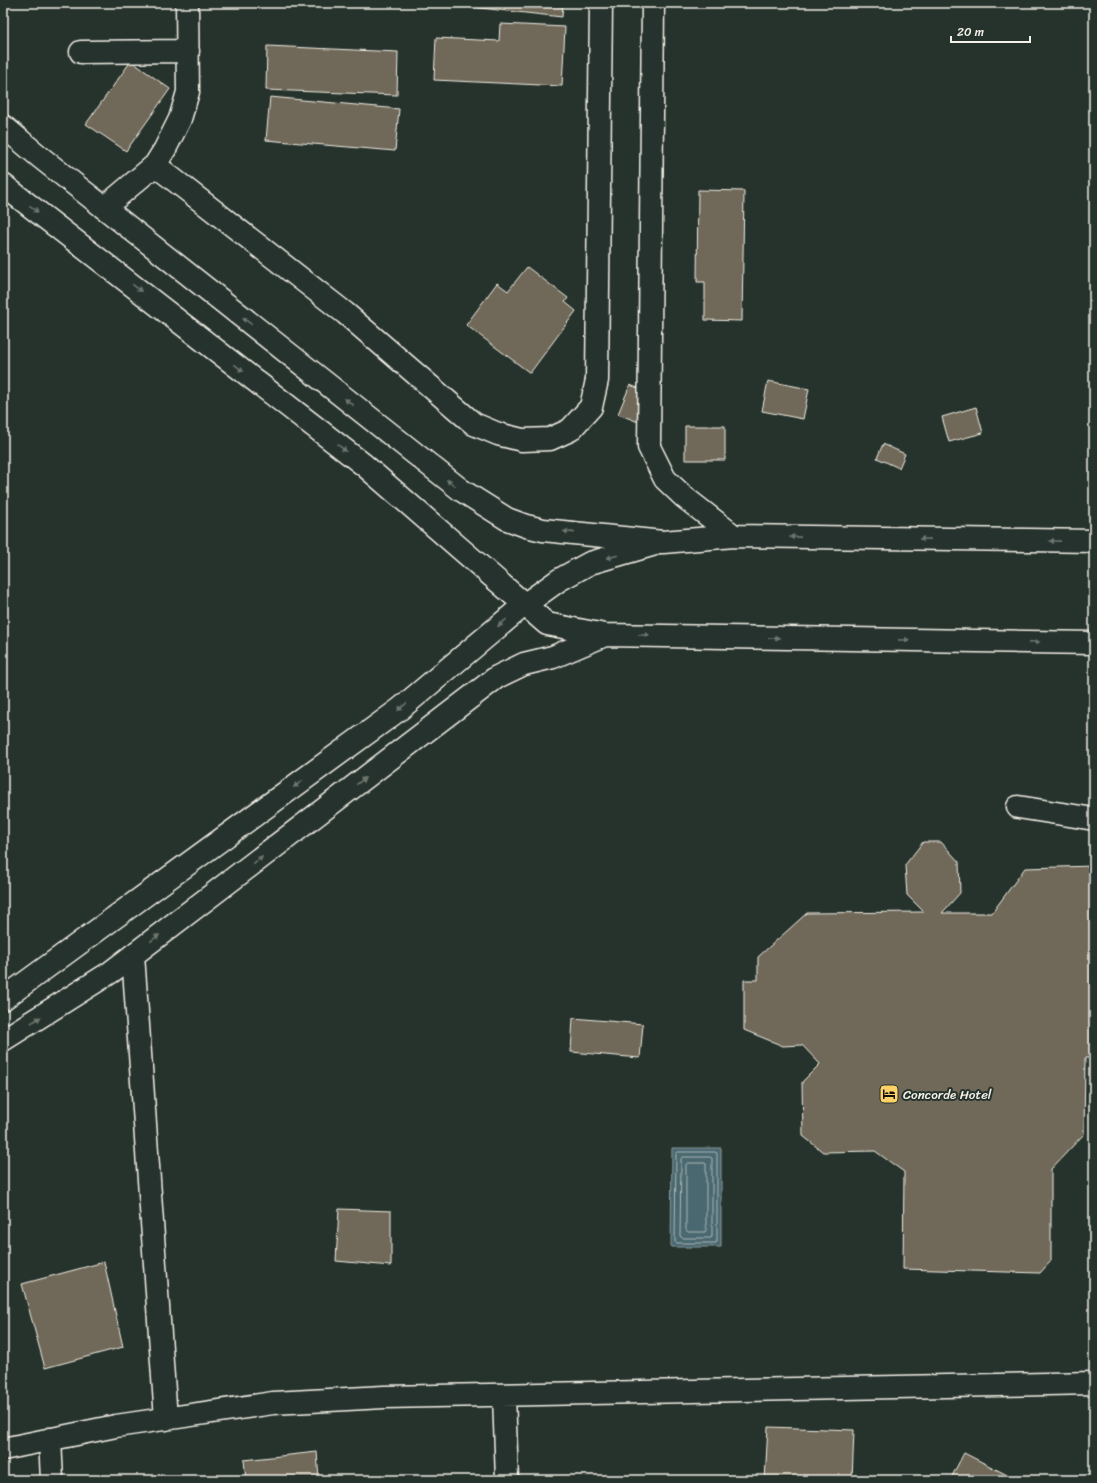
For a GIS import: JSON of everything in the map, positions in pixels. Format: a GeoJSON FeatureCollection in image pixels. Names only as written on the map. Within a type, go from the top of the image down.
{"type":"FeatureCollection","features":[{"type":"Feature","properties":{"kind":"street"},"geometry":{"type":"LineString","coordinates":[[104,208],[155,165],[165,149],[180,118],[188,92],[188,3]]}},
{"type":"Feature","properties":{"kind":"street"},"geometry":{"type":"LineString","coordinates":[[155,165],[345,314],[474,424],[498,434],[522,440],[550,439],[570,430],[591,407],[597,380],[601,3]]}},
{"type":"Feature","properties":{"kind":"street"},"geometry":{"type":"LineString","coordinates":[[653,3],[649,447],[665,479],[684,497],[734,536]]}},
{"type":"Feature","properties":{"kind":"street"},"geometry":{"type":"LineString","coordinates":[[81,52],[188,51]]}},
{"type":"Feature","properties":{"kind":"street"},"geometry":{"type":"LineString","coordinates":[[3,126],[104,208],[461,490],[507,519],[542,530],[663,542],[734,536],[1094,541]]}},
{"type":"Feature","properties":{"kind":"street"},"geometry":{"type":"LineString","coordinates":[[3,185],[364,465],[547,624],[605,635],[1094,643]]}},
{"type":"Feature","properties":{"kind":"street"},"geometry":{"type":"LineString","coordinates":[[3,999],[400,709],[524,605],[559,580],[590,563],[663,542]]}},
{"type":"Feature","properties":{"kind":"street"},"geometry":{"type":"LineString","coordinates":[[3,1040],[111,972],[497,677],[524,664],[553,657],[605,635]]}},
{"type":"Feature","properties":{"kind":"street"},"geometry":{"type":"LineString","coordinates":[[1018,807],[1094,819]]}},
{"type":"Feature","properties":{"kind":"street"},"geometry":{"type":"LineString","coordinates":[[133,955],[166,1419]]}},
{"type":"Feature","properties":{"kind":"street"},"geometry":{"type":"LineString","coordinates":[[3,1449],[116,1426],[273,1403],[504,1395],[1094,1383]]}},
{"type":"Feature","properties":{"kind":"street"},"geometry":{"type":"LineString","coordinates":[[504,1395],[507,1480]]}},
{"type":"Feature","properties":{"kind":"street"},"geometry":{"type":"LineString","coordinates":[[50,1440],[52,1480]]}},
{"type":"Feature","properties":{"kind":"water"},"geometry":{"type":"Polygon","coordinates":[[[672,1148],[721,1148],[721,1247],[671,1247],[672,1148]]]}},
{"type":"Feature","properties":{"kind":"building"},"geometry":{"type":"Polygon","coordinates":[[[435,3],[563,3],[562,17],[435,3]]]}},
{"type":"Feature","properties":{"kind":"building"},"geometry":{"type":"Polygon","coordinates":[[[500,24],[565,27],[562,86],[434,80],[436,38],[499,41],[500,24]]]}},
{"type":"Feature","properties":{"kind":"building"},"geometry":{"type":"Polygon","coordinates":[[[267,46],[398,52],[397,95],[266,90],[267,46]]]}},
{"type":"Feature","properties":{"kind":"building"},"geometry":{"type":"Polygon","coordinates":[[[131,61],[170,89],[126,151],[86,124],[131,61]]]}},
{"type":"Feature","properties":{"kind":"building"},"geometry":{"type":"Polygon","coordinates":[[[270,97],[399,109],[395,151],[266,140],[270,97]]]}},
{"type":"Feature","properties":{"kind":"building"},"geometry":{"type":"Polygon","coordinates":[[[698,190],[744,191],[742,321],[705,320],[705,282],[697,282],[698,190]]]}},
{"type":"Feature","properties":{"kind":"building"},"geometry":{"type":"Polygon","coordinates":[[[527,267],[568,298],[565,302],[576,311],[530,373],[466,325],[497,283],[508,291],[527,267]]]}},
{"type":"Feature","properties":{"kind":"building"},"geometry":{"type":"Polygon","coordinates":[[[768,381],[809,389],[803,419],[762,411],[768,381]]]}},
{"type":"Feature","properties":{"kind":"building"},"geometry":{"type":"Polygon","coordinates":[[[630,385],[653,394],[641,423],[618,414],[630,385]]]}},
{"type":"Feature","properties":{"kind":"building"},"geometry":{"type":"Polygon","coordinates":[[[976,407],[983,433],[949,442],[942,417],[976,407]]]}},
{"type":"Feature","properties":{"kind":"building"},"geometry":{"type":"Polygon","coordinates":[[[685,426],[725,426],[725,460],[685,460],[685,426]]]}},
{"type":"Feature","properties":{"kind":"building"},"geometry":{"type":"Polygon","coordinates":[[[883,444],[905,454],[899,468],[877,458],[883,444]]]}},
{"type":"Feature","properties":{"kind":"building"},"geometry":{"type":"Polygon","coordinates":[[[923,842],[941,842],[959,862],[960,893],[942,913],[992,913],[1025,868],[1094,866],[1094,1058],[1085,1058],[1084,1134],[1051,1169],[1051,1261],[1040,1273],[903,1269],[904,1172],[875,1151],[823,1152],[803,1136],[802,1082],[820,1064],[802,1045],[783,1046],[744,1030],[744,980],[758,980],[758,957],[807,913],[924,912],[907,895],[905,865],[923,842]]]}},
{"type":"Feature","properties":{"kind":"building"},"geometry":{"type":"Polygon","coordinates":[[[573,1018],[643,1024],[640,1058],[571,1052],[573,1018]]]}},
{"type":"Feature","properties":{"kind":"building"},"geometry":{"type":"Polygon","coordinates":[[[339,1209],[391,1211],[391,1266],[336,1261],[339,1209]]]}},
{"type":"Feature","properties":{"kind":"building"},"geometry":{"type":"Polygon","coordinates":[[[104,1262],[123,1347],[45,1368],[22,1284],[104,1262]]]}},
{"type":"Feature","properties":{"kind":"building"},"geometry":{"type":"Polygon","coordinates":[[[768,1427],[854,1430],[852,1480],[765,1480],[768,1427]]]}},
{"type":"Feature","properties":{"kind":"building"},"geometry":{"type":"Polygon","coordinates":[[[317,1452],[319,1480],[246,1480],[244,1460],[317,1452]]]}},
{"type":"Feature","properties":{"kind":"building"},"geometry":{"type":"Polygon","coordinates":[[[964,1453],[1017,1480],[950,1480],[964,1453]]]}},
{"type":"Feature","properties":{"kind":"building"},"geometry":{"type":"Polygon","coordinates":[[[737,1476],[737,1480],[664,1480],[711,1478],[737,1476]]]}},
{"type":"Feature","properties":{"kind":"building"},"geometry":{"type":"Polygon","coordinates":[[[622,1477],[621,1480],[544,1480],[622,1477]]]}},
{"type":"Feature","properties":{"kind":"place","name":"Concorde Hotel"},"geometry":{"type":"Point","coordinates":[889,1094]}}]}
